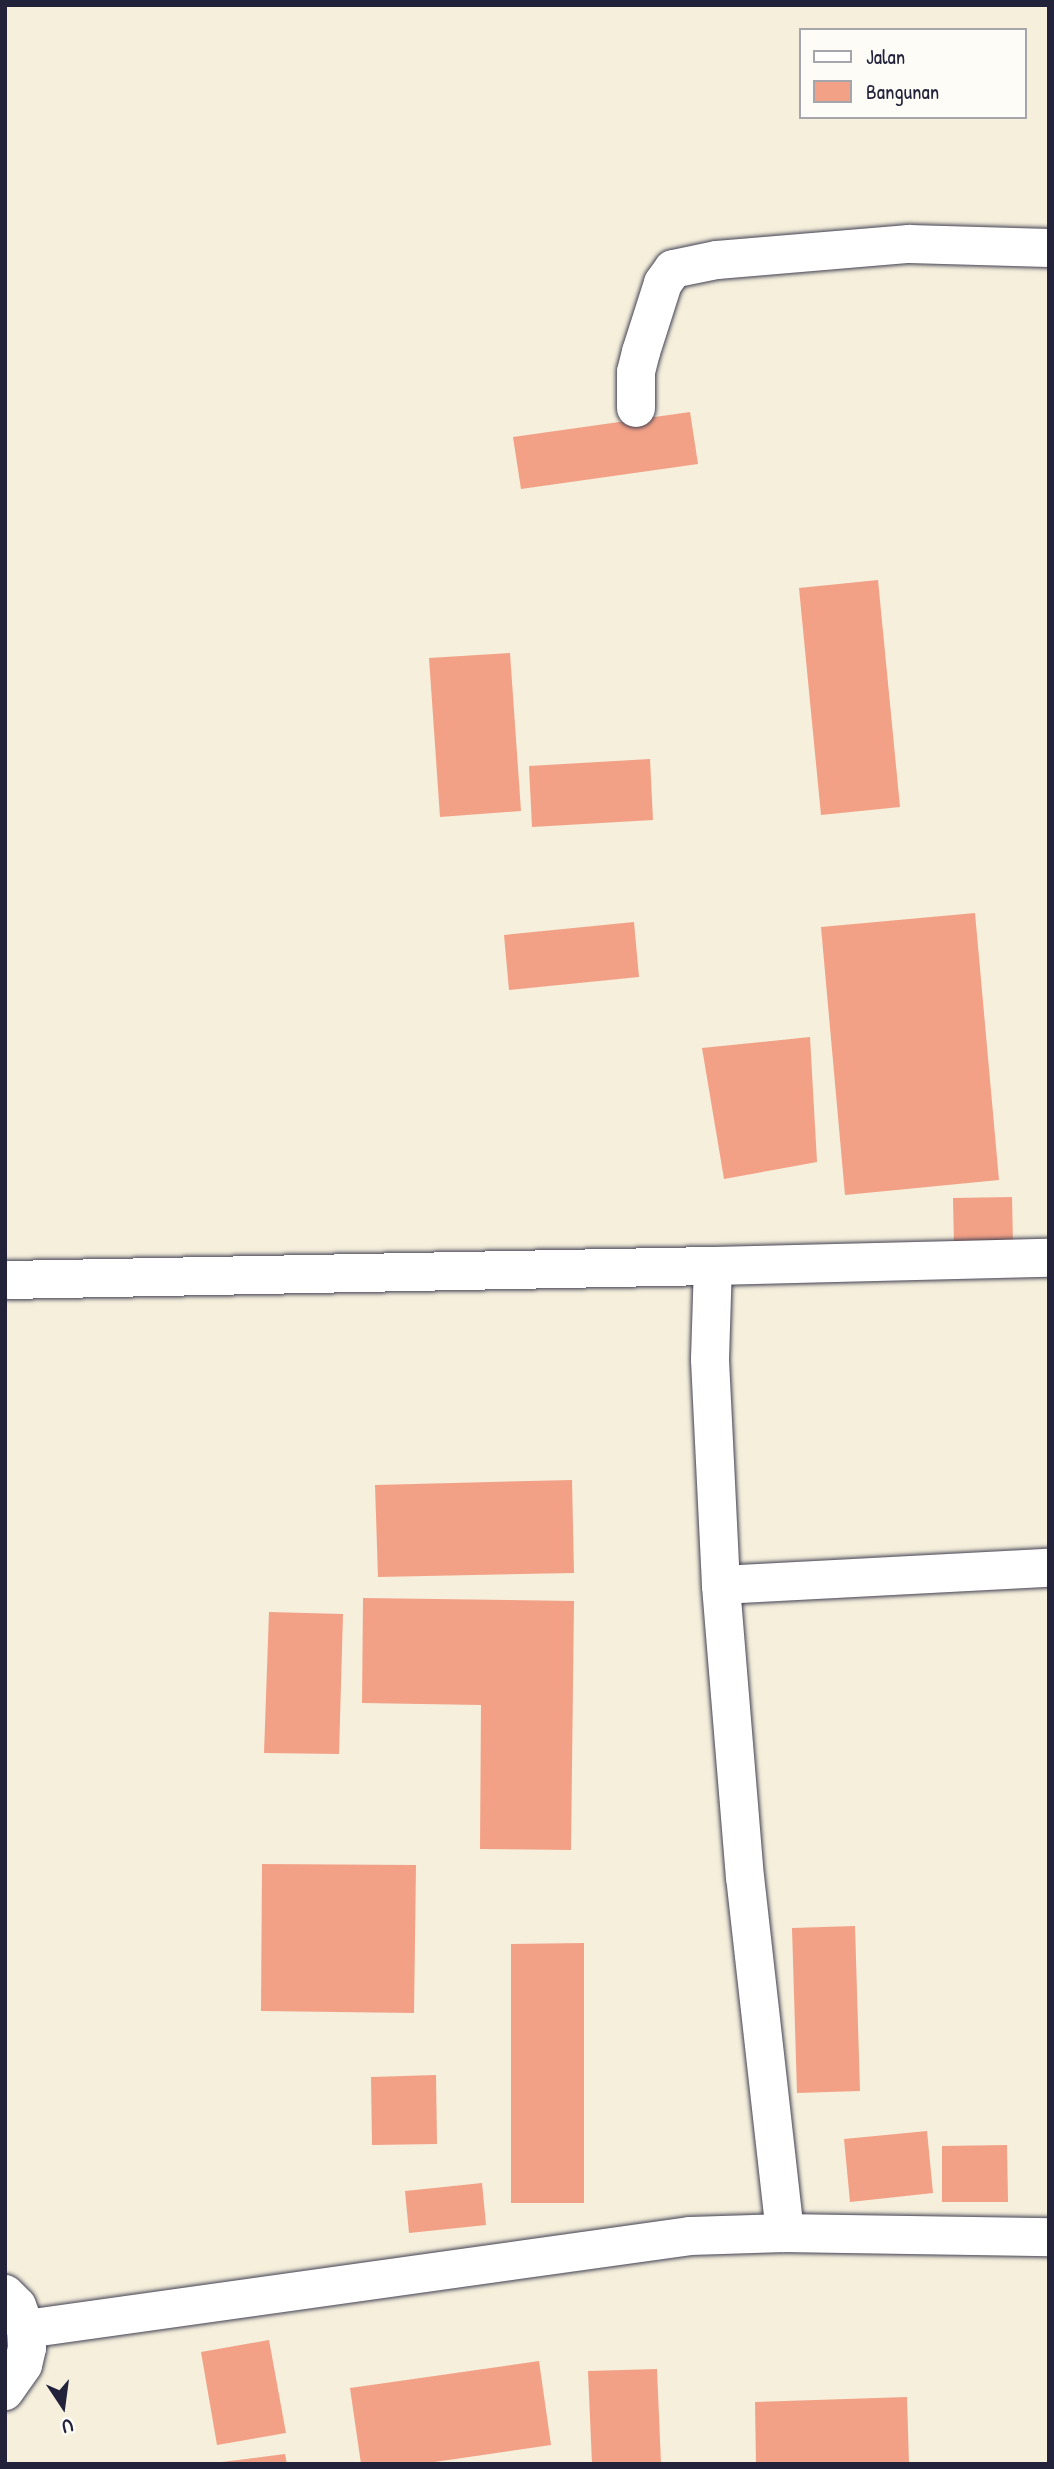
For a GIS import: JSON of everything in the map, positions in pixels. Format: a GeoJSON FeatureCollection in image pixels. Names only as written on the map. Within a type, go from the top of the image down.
{"type":"FeatureCollection","features":[{"type":"Feature","properties":{"kind":"street"},"geometry":{"type":"LineString","coordinates":[[636,408],[636,372],[641,352],[663,283],[673,269],[717,260],[909,244],[1049,248]]}},
{"type":"Feature","properties":{"kind":"street"},"geometry":{"type":"LineString","coordinates":[[6,1278],[1049,1258]]}},
{"type":"Feature","properties":{"kind":"street"},"geometry":{"type":"LineString","coordinates":[[713,1266],[710,1359],[721,1585],[745,1878],[785,2233]]}},
{"type":"Feature","properties":{"kind":"street"},"geometry":{"type":"LineString","coordinates":[[721,1585],[1049,1568]]}},
{"type":"Feature","properties":{"kind":"street"},"geometry":{"type":"LineString","coordinates":[[26,2329],[690,2236],[785,2233],[1049,2238]]}},
{"type":"Feature","properties":{"kind":"street"},"geometry":{"type":"LineString","coordinates":[[5,2294],[17,2306],[26,2329],[23,2365],[5,2391]]}},
{"type":"Feature","properties":{"kind":"building"},"geometry":{"type":"Polygon","coordinates":[[[690,412],[698,464],[521,489],[513,437],[690,412]]]}},
{"type":"Feature","properties":{"kind":"building"},"geometry":{"type":"Polygon","coordinates":[[[878,580],[900,807],[821,815],[799,588],[878,580]]]}},
{"type":"Feature","properties":{"kind":"building"},"geometry":{"type":"Polygon","coordinates":[[[510,653],[521,811],[440,817],[429,658],[510,653]]]}},
{"type":"Feature","properties":{"kind":"building"},"geometry":{"type":"Polygon","coordinates":[[[650,759],[653,820],[532,827],[529,766],[650,759]]]}},
{"type":"Feature","properties":{"kind":"building"},"geometry":{"type":"Polygon","coordinates":[[[975,913],[999,1180],[845,1195],[821,927],[975,913]]]}},
{"type":"Feature","properties":{"kind":"building"},"geometry":{"type":"Polygon","coordinates":[[[634,922],[639,977],[509,990],[504,935],[634,922]]]}},
{"type":"Feature","properties":{"kind":"building"},"geometry":{"type":"Polygon","coordinates":[[[810,1037],[817,1162],[724,1179],[702,1048],[810,1037]]]}},
{"type":"Feature","properties":{"kind":"building"},"geometry":{"type":"Polygon","coordinates":[[[1012,1197],[1013,1245],[954,1246],[953,1198],[1012,1197]]]}},
{"type":"Feature","properties":{"kind":"building"},"geometry":{"type":"Polygon","coordinates":[[[572,1480],[574,1573],[378,1577],[375,1485],[572,1480]]]}},
{"type":"Feature","properties":{"kind":"building"},"geometry":{"type":"Polygon","coordinates":[[[363,1598],[574,1601],[571,1850],[480,1849],[481,1705],[362,1703],[363,1598]]]}},
{"type":"Feature","properties":{"kind":"building"},"geometry":{"type":"Polygon","coordinates":[[[269,1612],[343,1614],[339,1754],[264,1753],[269,1612]]]}},
{"type":"Feature","properties":{"kind":"building"},"geometry":{"type":"Polygon","coordinates":[[[262,1864],[416,1865],[414,2013],[261,2011],[262,1864]]]}},
{"type":"Feature","properties":{"kind":"building"},"geometry":{"type":"Polygon","coordinates":[[[855,1926],[860,2091],[797,2093],[792,1928],[855,1926]]]}},
{"type":"Feature","properties":{"kind":"building"},"geometry":{"type":"Polygon","coordinates":[[[584,1943],[584,2203],[511,2203],[511,1944],[584,1943]]]}},
{"type":"Feature","properties":{"kind":"building"},"geometry":{"type":"Polygon","coordinates":[[[436,2075],[437,2144],[372,2145],[371,2077],[436,2075]]]}},
{"type":"Feature","properties":{"kind":"building"},"geometry":{"type":"Polygon","coordinates":[[[927,2131],[933,2193],[850,2202],[844,2139],[927,2131]]]}},
{"type":"Feature","properties":{"kind":"building"},"geometry":{"type":"Polygon","coordinates":[[[1007,2145],[1008,2202],[942,2202],[942,2146],[1007,2145]]]}},
{"type":"Feature","properties":{"kind":"building"},"geometry":{"type":"Polygon","coordinates":[[[482,2183],[486,2225],[409,2233],[405,2191],[482,2183]]]}},
{"type":"Feature","properties":{"kind":"building"},"geometry":{"type":"Polygon","coordinates":[[[269,2340],[286,2433],[217,2445],[201,2352],[269,2340]]]}},
{"type":"Feature","properties":{"kind":"building"},"geometry":{"type":"Polygon","coordinates":[[[539,2361],[551,2445],[421,2464],[361,2464],[350,2388],[539,2361]]]}},
{"type":"Feature","properties":{"kind":"building"},"geometry":{"type":"Polygon","coordinates":[[[657,2369],[661,2464],[592,2464],[588,2371],[657,2369]]]}},
{"type":"Feature","properties":{"kind":"building"},"geometry":{"type":"Polygon","coordinates":[[[907,2397],[909,2464],[756,2464],[755,2402],[907,2397]]]}},
{"type":"Feature","properties":{"kind":"building"},"geometry":{"type":"Polygon","coordinates":[[[285,2454],[287,2464],[222,2464],[222,2462],[285,2454]]]}}]}
